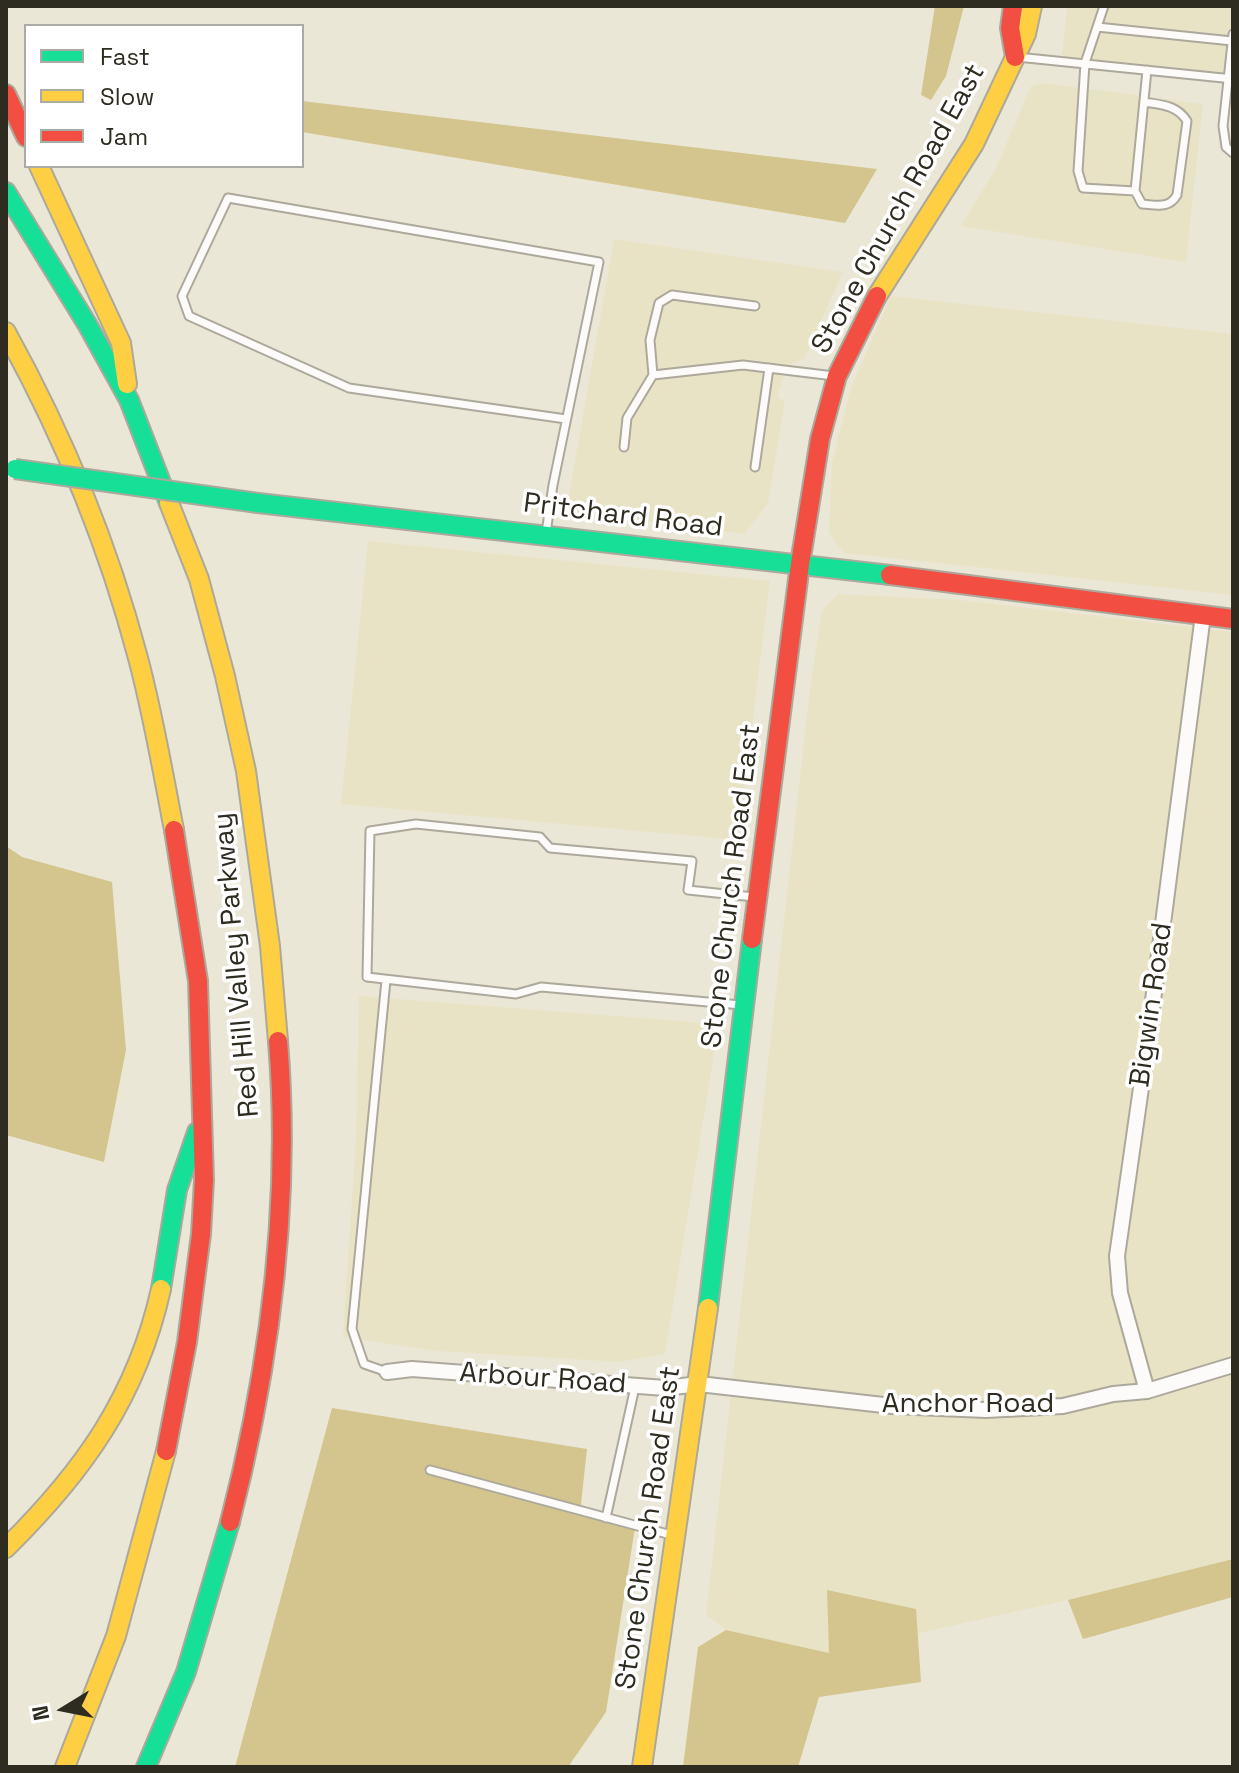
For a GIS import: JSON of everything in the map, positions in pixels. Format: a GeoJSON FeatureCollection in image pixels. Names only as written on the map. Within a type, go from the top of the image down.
{"type":"FeatureCollection","features":[{"type":"Feature","properties":{"kind":"main road","name":"Stone Church Road East"},"geometry":{"type":"LineString","coordinates":[[1013,6],[1010,28],[1015,57]]}},
{"type":"Feature","properties":{"kind":"main road","name":"Stone Church Road East"},"geometry":{"type":"LineString","coordinates":[[642,1767],[699,1384],[800,564],[820,439],[837,376],[882,286],[974,144],[1026,34],[1032,6]]}},
{"type":"Feature","properties":{"kind":"main road"},"geometry":{"type":"LineString","coordinates":[[6,94],[24,133]]}},
{"type":"Feature","properties":{"kind":"main road"},"geometry":{"type":"LineString","coordinates":[[40,168],[121,343],[129,400]]}},
{"type":"Feature","properties":{"kind":"main road","name":"Red Hill Valley Parkway"},"geometry":{"type":"LineString","coordinates":[[6,192],[87,324],[129,400],[199,579],[246,771],[270,946],[282,1092],[279,1224],[268,1342],[250,1445],[224,1546],[186,1672],[146,1767]]}},
{"type":"Feature","properties":{"kind":"main road","name":"Red Hill Valley Parkway"},"geometry":{"type":"LineString","coordinates":[[6,332],[36,386],[79,482],[115,577],[139,660],[175,833],[198,981],[204,1180],[201,1234],[187,1342],[170,1435],[116,1636],[65,1767]]}},
{"type":"Feature","properties":{"kind":"main road","name":"Pritchard Road"},"geometry":{"type":"LineString","coordinates":[[10,469],[258,503],[800,564],[1233,619]]}},
{"type":"Feature","properties":{"kind":"main road"},"geometry":{"type":"LineString","coordinates":[[6,1548],[67,1487],[110,1424],[132,1382],[165,1276],[180,1178],[203,1117]]}},
{"type":"Feature","properties":{"kind":"street","name":"Bigwin Road"},"geometry":{"type":"LineString","coordinates":[[1147,1391],[1120,1293],[1117,1256],[1203,615]]}},
{"type":"Feature","properties":{"kind":"street","name":"Anchor Road"},"geometry":{"type":"LineString","coordinates":[[699,1384],[892,1406],[986,1410],[1063,1406],[1113,1394],[1147,1391],[1233,1365]]}},
{"type":"Feature","properties":{"kind":"street","name":"Arbour Road"},"geometry":{"type":"LineString","coordinates":[[387,1372],[412,1369],[677,1389],[699,1384]]}},
{"type":"Feature","properties":{"kind":"lane"},"geometry":{"type":"LineString","coordinates":[[1104,6],[1085,63],[1078,171],[1083,188],[1135,191]]}},
{"type":"Feature","properties":{"kind":"lane"},"geometry":{"type":"LineString","coordinates":[[1097,27],[1232,41]]}},
{"type":"Feature","properties":{"kind":"lane"},"geometry":{"type":"LineString","coordinates":[[1233,34],[1229,110],[1223,126],[1226,147],[1233,153]]}},
{"type":"Feature","properties":{"kind":"lane"},"geometry":{"type":"LineString","coordinates":[[1015,57],[1231,78]]}},
{"type":"Feature","properties":{"kind":"lane"},"geometry":{"type":"LineString","coordinates":[[1144,102],[1174,107],[1181,111],[1187,121],[1177,195],[1165,205],[1142,204],[1135,191],[1147,70]]}},
{"type":"Feature","properties":{"kind":"lane"},"geometry":{"type":"LineString","coordinates":[[546,535],[566,419],[599,262],[228,198],[182,296],[189,316],[349,388],[566,419]]}},
{"type":"Feature","properties":{"kind":"lane"},"geometry":{"type":"LineString","coordinates":[[624,447],[627,418],[653,375],[650,340],[659,303],[672,295],[755,306]]}},
{"type":"Feature","properties":{"kind":"lane"},"geometry":{"type":"LineString","coordinates":[[653,375],[743,365],[837,376]]}},
{"type":"Feature","properties":{"kind":"lane"},"geometry":{"type":"LineString","coordinates":[[755,467],[769,368]]}},
{"type":"Feature","properties":{"kind":"lane"},"geometry":{"type":"LineString","coordinates":[[744,1005],[541,987],[516,994],[367,977],[370,831],[416,824],[540,837],[550,848],[692,861],[688,890],[759,898]]}},
{"type":"Feature","properties":{"kind":"lane"},"geometry":{"type":"LineString","coordinates":[[386,980],[352,1329],[364,1364],[387,1372]]}},
{"type":"Feature","properties":{"kind":"lane"},"geometry":{"type":"LineString","coordinates":[[606,1518],[635,1387]]}},
{"type":"Feature","properties":{"kind":"lane"},"geometry":{"type":"LineString","coordinates":[[430,1470],[676,1536]]}},
{"type":"Feature","properties":{"kind":"shaded area"},"geometry":{"type":"Polygon","coordinates":[[[935,6],[964,6],[946,76],[931,100],[921,95],[935,6]]]}},
{"type":"Feature","properties":{"kind":"shaded area"},"geometry":{"type":"Polygon","coordinates":[[[1067,6],[1233,6],[1233,74],[1062,56],[1067,6]]]}},
{"type":"Feature","properties":{"kind":"shaded area"},"geometry":{"type":"Polygon","coordinates":[[[1045,83],[1203,104],[1186,262],[961,226],[996,168],[1031,86],[1045,83]]]}},
{"type":"Feature","properties":{"kind":"shaded area"},"geometry":{"type":"Polygon","coordinates":[[[304,101],[877,169],[845,223],[304,132],[304,101]]]}},
{"type":"Feature","properties":{"kind":"shaded area"},"geometry":{"type":"Polygon","coordinates":[[[614,239],[843,272],[805,358],[788,365],[777,397],[785,402],[768,504],[744,534],[566,512],[614,239]]]}},
{"type":"Feature","properties":{"kind":"shaded area"},"geometry":{"type":"Polygon","coordinates":[[[891,296],[1233,334],[1233,595],[845,553],[829,532],[832,462],[851,387],[891,296]]]}},
{"type":"Feature","properties":{"kind":"shaded area"},"geometry":{"type":"Polygon","coordinates":[[[368,541],[770,581],[738,840],[341,804],[368,541]]]}},
{"type":"Feature","properties":{"kind":"shaded area"},"geometry":{"type":"Polygon","coordinates":[[[838,594],[960,600],[1233,632],[1233,1559],[1068,1600],[829,1653],[726,1630],[706,1615],[810,688],[822,610],[838,594]]]}},
{"type":"Feature","properties":{"kind":"shaded area"},"geometry":{"type":"Polygon","coordinates":[[[6,846],[22,857],[112,882],[126,1050],[104,1162],[6,1135],[6,846]]]}},
{"type":"Feature","properties":{"kind":"shaded area"},"geometry":{"type":"Polygon","coordinates":[[[359,996],[719,1024],[665,1354],[619,1362],[436,1351],[343,1337],[356,1135],[359,996]]]}},
{"type":"Feature","properties":{"kind":"shaded area"},"geometry":{"type":"Polygon","coordinates":[[[332,1408],[587,1449],[580,1513],[636,1521],[606,1712],[568,1767],[235,1767],[332,1408]]]}},
{"type":"Feature","properties":{"kind":"shaded area"},"geometry":{"type":"Polygon","coordinates":[[[1233,1559],[1233,1597],[1083,1639],[1068,1600],[1233,1559]]]}},
{"type":"Feature","properties":{"kind":"shaded area"},"geometry":{"type":"Polygon","coordinates":[[[827,1590],[916,1609],[921,1682],[819,1697],[798,1767],[683,1767],[698,1647],[726,1630],[829,1653],[827,1590]]]}},
{"type":"Feature","properties":{"kind":"traffic: fast"},"geometry":{"type":"LineString","coordinates":[[6,192],[87,324],[129,400],[169,503]]}},
{"type":"Feature","properties":{"kind":"traffic: fast"},"geometry":{"type":"LineString","coordinates":[[15,469],[258,503]]}},
{"type":"Feature","properties":{"kind":"traffic: fast"},"geometry":{"type":"LineString","coordinates":[[258,503],[890,575]]}},
{"type":"Feature","properties":{"kind":"traffic: fast"},"geometry":{"type":"LineString","coordinates":[[708,1308],[752,939]]}},
{"type":"Feature","properties":{"kind":"traffic: fast"},"geometry":{"type":"LineString","coordinates":[[161,1289],[177,1190],[197,1132]]}},
{"type":"Feature","properties":{"kind":"traffic: fast"},"geometry":{"type":"LineString","coordinates":[[146,1767],[186,1672],[230,1522]]}},
{"type":"Feature","properties":{"kind":"traffic: slow"},"geometry":{"type":"LineString","coordinates":[[877,296],[974,144],[1026,34],[1032,6]]}},
{"type":"Feature","properties":{"kind":"traffic: slow"},"geometry":{"type":"LineString","coordinates":[[40,168],[121,343],[127,384]]}},
{"type":"Feature","properties":{"kind":"traffic: slow"},"geometry":{"type":"LineString","coordinates":[[6,332],[65,450],[113,573],[143,679],[174,830]]}},
{"type":"Feature","properties":{"kind":"traffic: slow"},"geometry":{"type":"LineString","coordinates":[[169,503],[199,579],[246,771],[270,946],[278,1041]]}},
{"type":"Feature","properties":{"kind":"traffic: slow"},"geometry":{"type":"LineString","coordinates":[[6,1548],[59,1491],[103,1430],[137,1364],[161,1289]]}},
{"type":"Feature","properties":{"kind":"traffic: slow"},"geometry":{"type":"LineString","coordinates":[[642,1767],[708,1308]]}},
{"type":"Feature","properties":{"kind":"traffic: slow"},"geometry":{"type":"LineString","coordinates":[[65,1767],[116,1636],[166,1451]]}},
{"type":"Feature","properties":{"kind":"traffic: jam"},"geometry":{"type":"LineString","coordinates":[[1013,6],[1010,28],[1015,57]]}},
{"type":"Feature","properties":{"kind":"traffic: jam"},"geometry":{"type":"LineString","coordinates":[[6,94],[24,133]]}},
{"type":"Feature","properties":{"kind":"traffic: jam"},"geometry":{"type":"LineString","coordinates":[[752,939],[800,564],[820,439],[837,376],[877,296]]}},
{"type":"Feature","properties":{"kind":"traffic: jam"},"geometry":{"type":"LineString","coordinates":[[890,575],[1233,619]]}},
{"type":"Feature","properties":{"kind":"traffic: jam"},"geometry":{"type":"LineString","coordinates":[[166,1451],[187,1342],[201,1234],[204,1180],[198,981],[174,830]]}},
{"type":"Feature","properties":{"kind":"traffic: jam"},"geometry":{"type":"LineString","coordinates":[[230,1522],[256,1404],[274,1283],[282,1162],[278,1041]]}}]}
